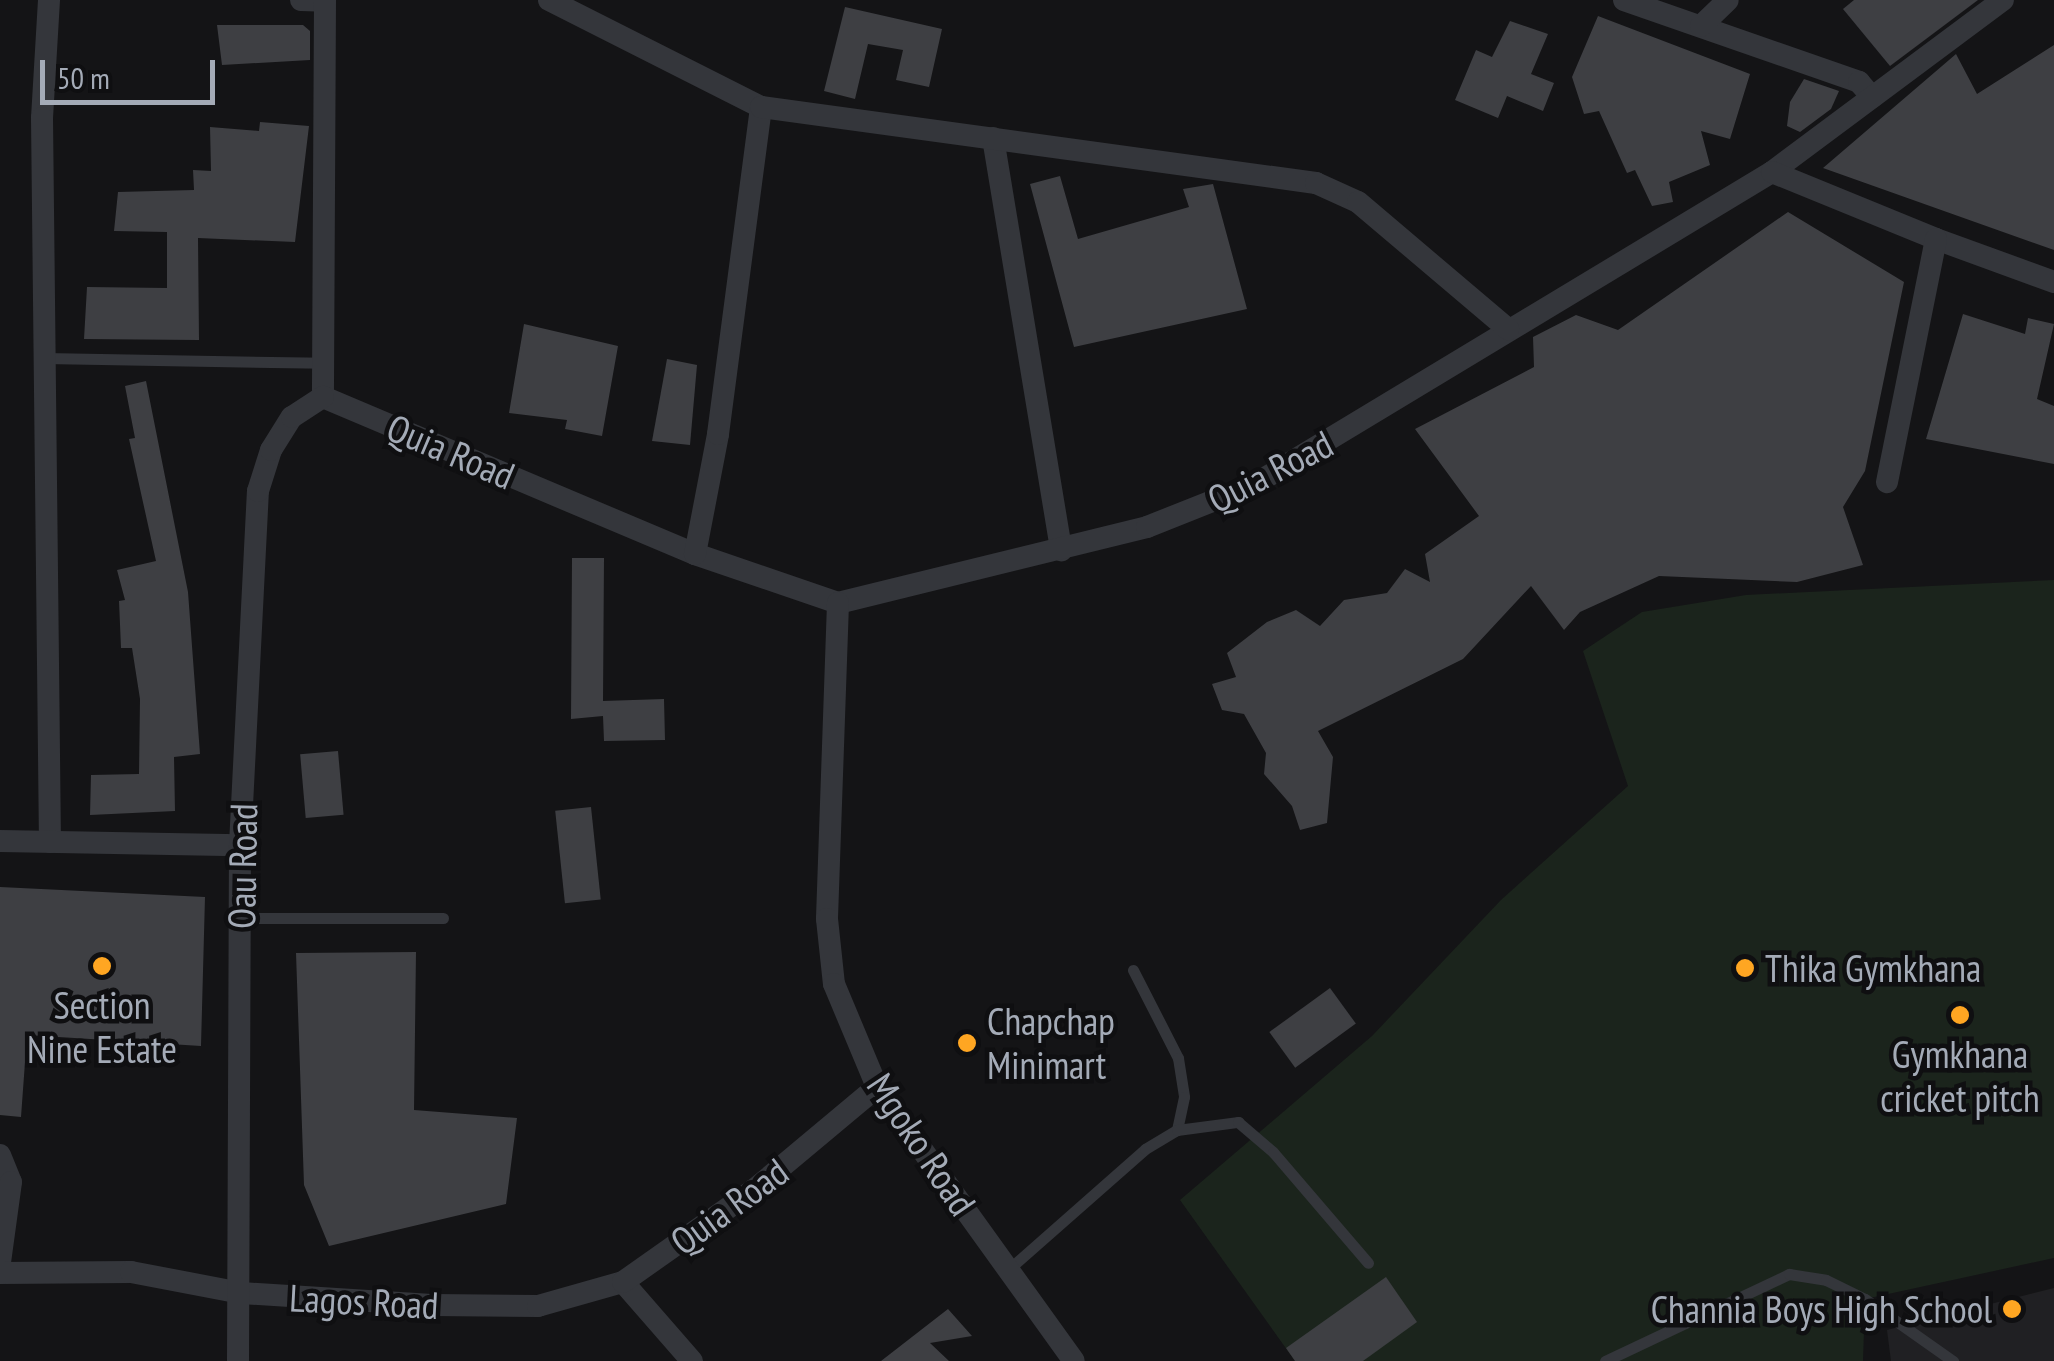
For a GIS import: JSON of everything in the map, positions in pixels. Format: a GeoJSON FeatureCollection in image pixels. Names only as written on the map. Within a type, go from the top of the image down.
{"type":"FeatureCollection","features":[{"type":"Feature","properties":{"kind":"street"},"geometry":{"type":"LineString","coordinates":[[49,0],[42,118],[50,842]]}},
{"type":"Feature","properties":{"kind":"street"},"geometry":{"type":"LineString","coordinates":[[302,0],[328,1],[322,397]]}},
{"type":"Feature","properties":{"kind":"street"},"geometry":{"type":"LineString","coordinates":[[549,0],[761,107],[1316,183],[1358,202],[1508,329]]}},
{"type":"Feature","properties":{"kind":"street"},"geometry":{"type":"LineString","coordinates":[[1624,0],[1859,82],[1872,97]]}},
{"type":"Feature","properties":{"kind":"street"},"geometry":{"type":"LineString","coordinates":[[1701,26],[1728,0]]}},
{"type":"Feature","properties":{"kind":"street","name":"Quia Road"},"geometry":{"type":"LineString","coordinates":[[322,397],[694,554],[838,602],[1061,550],[1147,527],[1255,484],[1772,172],[2003,0]]}},
{"type":"Feature","properties":{"kind":"street"},"geometry":{"type":"LineString","coordinates":[[694,554],[718,434],[761,107]]}},
{"type":"Feature","properties":{"kind":"street"},"geometry":{"type":"LineString","coordinates":[[993,138],[1061,550]]}},
{"type":"Feature","properties":{"kind":"street"},"geometry":{"type":"LineString","coordinates":[[1772,172],[2054,282]]}},
{"type":"Feature","properties":{"kind":"street"},"geometry":{"type":"LineString","coordinates":[[1886,482],[1936,239]]}},
{"type":"Feature","properties":{"kind":"street","name":"Oau Road"},"geometry":{"type":"LineString","coordinates":[[238,1361],[240,845],[258,491],[271,450],[292,417],[322,397]]}},
{"type":"Feature","properties":{"kind":"street","name":"Mgoko Road"},"geometry":{"type":"LineString","coordinates":[[838,602],[827,919],[834,984],[877,1088],[1074,1361]]}},
{"type":"Feature","properties":{"kind":"street"},"geometry":{"type":"LineString","coordinates":[[0,840],[240,845]]}},
{"type":"Feature","properties":{"kind":"street","name":"Quia Road"},"geometry":{"type":"LineString","coordinates":[[623,1282],[756,1190],[877,1088]]}},
{"type":"Feature","properties":{"kind":"street"},"geometry":{"type":"LineString","coordinates":[[0,1155],[11,1182],[0,1262]]}},
{"type":"Feature","properties":{"kind":"street","name":"Lagos Road"},"geometry":{"type":"LineString","coordinates":[[0,1274],[131,1272],[241,1294],[538,1306],[623,1282]]}},
{"type":"Feature","properties":{"kind":"street"},"geometry":{"type":"LineString","coordinates":[[623,1282],[692,1361]]}},
{"type":"Feature","properties":{"kind":"lane"},"geometry":{"type":"LineString","coordinates":[[44,358],[323,363]]}},
{"type":"Feature","properties":{"kind":"lane"},"geometry":{"type":"LineString","coordinates":[[240,918],[443,918]]}},
{"type":"Feature","properties":{"kind":"lane"},"geometry":{"type":"LineString","coordinates":[[1133,970],[1178,1058],[1184,1097],[1177,1130]]}},
{"type":"Feature","properties":{"kind":"lane"},"geometry":{"type":"LineString","coordinates":[[1009,1269],[1144,1150],[1177,1130],[1238,1122],[1272,1152],[1368,1263]]}},
{"type":"Feature","properties":{"kind":"lane"},"geometry":{"type":"LineString","coordinates":[[1605,1361],[1789,1274],[1826,1280],[1865,1300],[1953,1361]]}},
{"type":"Feature","properties":{"kind":"shaded area","name":"Thika Gymkhana"},"geometry":{"type":"Polygon","coordinates":[[[2054,580],[2054,1258],[1865,1299],[1863,1361],[1295,1361],[1180,1200],[1372,1036],[1501,900],[1628,786],[1583,651],[1642,612],[1746,595],[2054,580]]]}},
{"type":"Feature","properties":{"kind":"shaded area","name":"Channia Boys High School"},"geometry":{"type":"Polygon","coordinates":[[[2054,1288],[2054,1361],[1891,1361],[1887,1330],[2054,1288]]]}},
{"type":"Feature","properties":{"kind":"building"},"geometry":{"type":"Polygon","coordinates":[[[1854,0],[1978,0],[1890,66],[1843,9],[1854,0]]]}},
{"type":"Feature","properties":{"kind":"building"},"geometry":{"type":"Polygon","coordinates":[[[845,7],[942,29],[929,87],[896,80],[903,50],[868,44],[855,99],[824,91],[845,7]]]}},
{"type":"Feature","properties":{"kind":"building"},"geometry":{"type":"Polygon","coordinates":[[[1598,16],[1750,74],[1730,139],[1701,131],[1710,165],[1669,182],[1673,202],[1652,206],[1635,170],[1627,173],[1599,111],[1584,114],[1572,77],[1598,16]]]}},
{"type":"Feature","properties":{"kind":"building"},"geometry":{"type":"Polygon","coordinates":[[[1510,21],[1548,34],[1531,74],[1554,83],[1543,111],[1507,96],[1498,118],[1455,100],[1476,50],[1492,57],[1510,21]]]}},
{"type":"Feature","properties":{"kind":"building"},"geometry":{"type":"Polygon","coordinates":[[[217,25],[303,25],[310,31],[310,60],[222,65],[217,25]]]}},
{"type":"Feature","properties":{"kind":"building"},"geometry":{"type":"Polygon","coordinates":[[[2054,45],[2054,250],[1823,168],[1956,54],[1977,94],[2054,45]]]}},
{"type":"Feature","properties":{"kind":"building"},"geometry":{"type":"Polygon","coordinates":[[[1804,79],[1839,91],[1831,109],[1800,132],[1787,126],[1790,102],[1804,79]]]}},
{"type":"Feature","properties":{"kind":"building"},"geometry":{"type":"Polygon","coordinates":[[[260,122],[309,126],[295,242],[198,238],[199,340],[84,339],[87,287],[167,288],[167,232],[114,231],[118,192],[194,190],[193,170],[211,171],[210,127],[259,131],[260,122]]]}},
{"type":"Feature","properties":{"kind":"building"},"geometry":{"type":"Polygon","coordinates":[[[1060,176],[1078,239],[1189,207],[1183,189],[1213,184],[1247,309],[1074,347],[1030,184],[1060,176]]]}},
{"type":"Feature","properties":{"kind":"building"},"geometry":{"type":"Polygon","coordinates":[[[1788,212],[1904,282],[1865,471],[1843,507],[1863,565],[1797,582],[1659,576],[1580,612],[1564,630],[1531,586],[1463,659],[1318,731],[1333,757],[1327,823],[1300,830],[1292,806],[1264,774],[1266,753],[1244,714],[1222,710],[1212,684],[1236,677],[1227,653],[1267,622],[1296,610],[1320,626],[1344,600],[1387,593],[1405,569],[1430,582],[1425,554],[1479,516],[1415,429],[1534,367],[1533,337],[1576,315],[1618,330],[1788,212]]]}},
{"type":"Feature","properties":{"kind":"building"},"geometry":{"type":"Polygon","coordinates":[[[1963,314],[2025,334],[2028,318],[2054,324],[2037,399],[2054,406],[2054,464],[1926,439],[1963,314]]]}},
{"type":"Feature","properties":{"kind":"building"},"geometry":{"type":"Polygon","coordinates":[[[524,324],[618,346],[602,436],[565,429],[567,420],[509,413],[524,324]]]}},
{"type":"Feature","properties":{"kind":"building"},"geometry":{"type":"Polygon","coordinates":[[[667,359],[697,365],[690,445],[652,441],[667,359]]]}},
{"type":"Feature","properties":{"kind":"building"},"geometry":{"type":"Polygon","coordinates":[[[146,381],[188,592],[200,754],[174,757],[175,811],[90,815],[91,775],[139,774],[140,699],[132,648],[121,648],[119,601],[125,600],[117,570],[156,561],[129,439],[135,438],[125,386],[146,381]]]}},
{"type":"Feature","properties":{"kind":"building"},"geometry":{"type":"Polygon","coordinates":[[[572,558],[604,558],[603,701],[664,699],[665,740],[604,741],[603,716],[571,719],[572,558]]]}},
{"type":"Feature","properties":{"kind":"building"},"geometry":{"type":"Polygon","coordinates":[[[338,751],[344,815],[306,818],[300,754],[338,751]]]}},
{"type":"Feature","properties":{"kind":"building"},"geometry":{"type":"Polygon","coordinates":[[[591,807],[601,899],[565,903],[555,811],[591,807]]]}},
{"type":"Feature","properties":{"kind":"building","name":"Section Nine Estate"},"geometry":{"type":"Polygon","coordinates":[[[0,887],[205,897],[201,1046],[27,1035],[21,1117],[0,1115],[0,887]]]}},
{"type":"Feature","properties":{"kind":"building"},"geometry":{"type":"Polygon","coordinates":[[[416,952],[414,1110],[517,1118],[506,1204],[329,1246],[304,1185],[296,953],[416,952]]]}},
{"type":"Feature","properties":{"kind":"building"},"geometry":{"type":"Polygon","coordinates":[[[1330,988],[1356,1024],[1295,1068],[1269,1032],[1330,988]]]}},
{"type":"Feature","properties":{"kind":"building"},"geometry":{"type":"Polygon","coordinates":[[[1386,1277],[1417,1322],[1363,1361],[1295,1361],[1286,1348],[1386,1277]]]}},
{"type":"Feature","properties":{"kind":"building"},"geometry":{"type":"Polygon","coordinates":[[[948,1309],[972,1336],[930,1343],[949,1361],[881,1361],[948,1309]]]}},
{"type":"Feature","properties":{"kind":"place","name":"Section Nine Estate"},"geometry":{"type":"Point","coordinates":[102,966]}},
{"type":"Feature","properties":{"kind":"place","name":"Thika Gymkhana"},"geometry":{"type":"Point","coordinates":[1745,968]}},
{"type":"Feature","properties":{"kind":"place","name":"Gymkhana cricket pitch"},"geometry":{"type":"Point","coordinates":[1960,1015]}},
{"type":"Feature","properties":{"kind":"place","name":"Chapchap Minimart"},"geometry":{"type":"Point","coordinates":[967,1043]}},
{"type":"Feature","properties":{"kind":"place","name":"Channia Boys High School"},"geometry":{"type":"Point","coordinates":[2012,1309]}}]}
